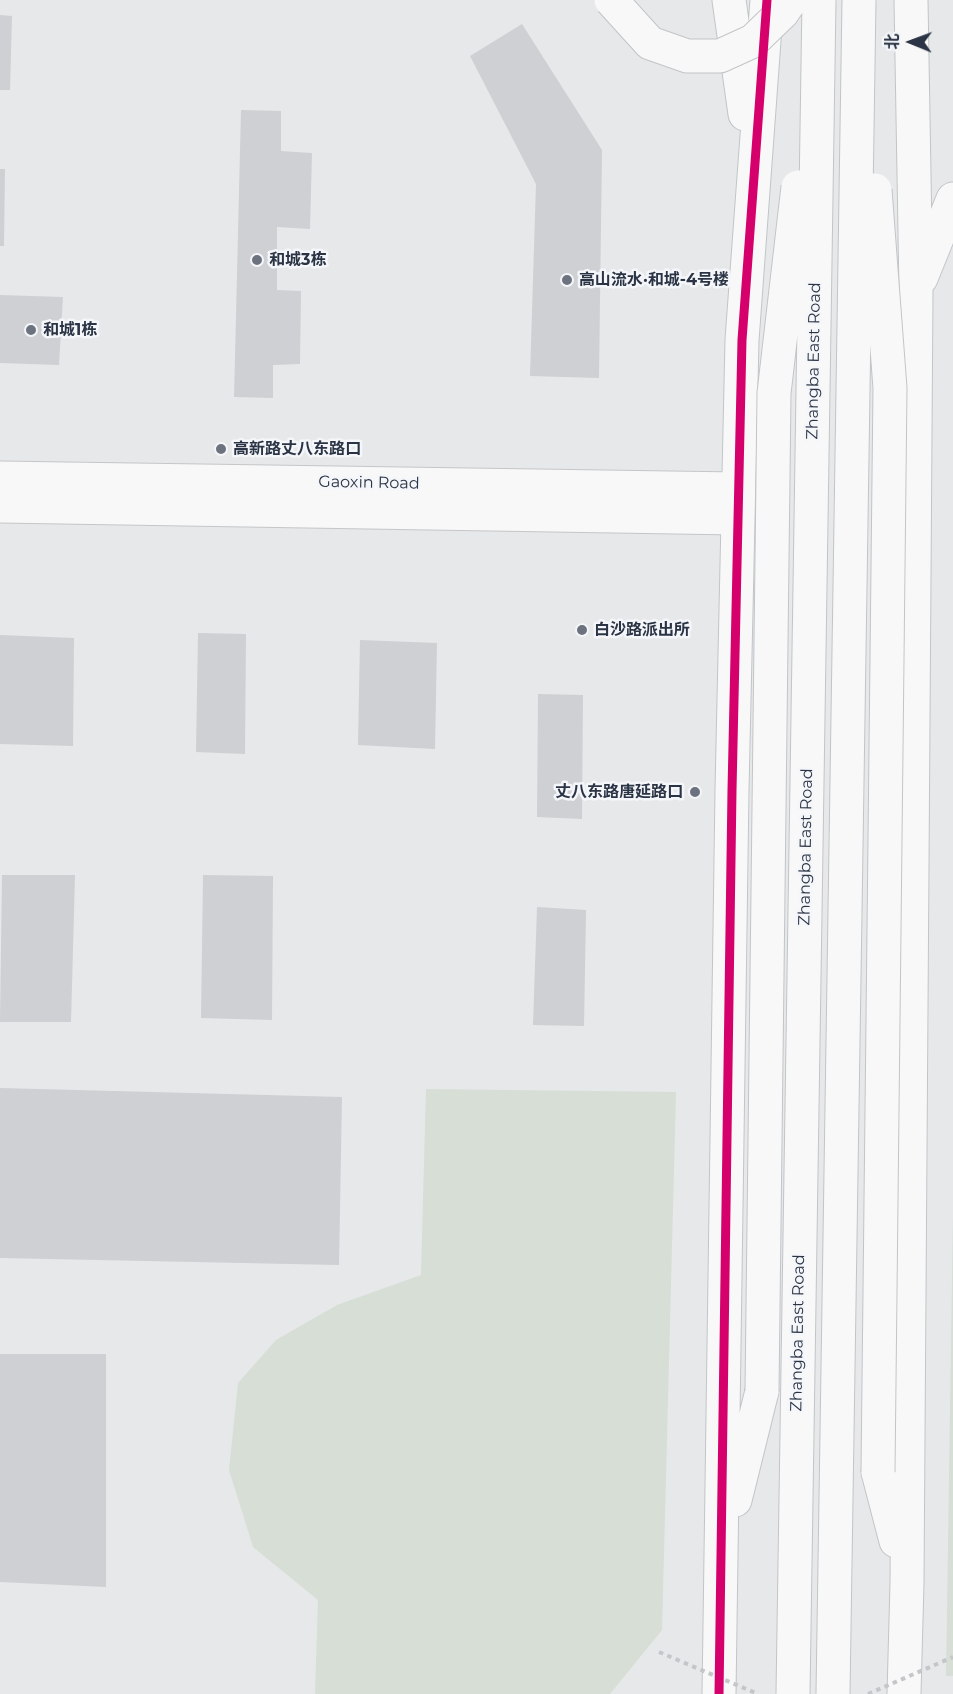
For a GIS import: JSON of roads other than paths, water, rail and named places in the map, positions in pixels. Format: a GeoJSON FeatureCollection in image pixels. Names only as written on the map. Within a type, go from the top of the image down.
{"type":"FeatureCollection","features":[{"type":"Feature","properties":{"kind":"main road"},"geometry":{"type":"LineString","coordinates":[[611,0],[650,44],[687,56],[720,56],[753,41],[782,13],[790,0]]}},
{"type":"Feature","properties":{"kind":"main road"},"geometry":{"type":"LineString","coordinates":[[729,0],[754,180]]}},
{"type":"Feature","properties":{"kind":"main road"},"geometry":{"type":"LineString","coordinates":[[719,1694],[737,503],[742,340],[767,0]]}},
{"type":"Feature","properties":{"kind":"main road"},"geometry":{"type":"LineString","coordinates":[[722,1553],[762,1391],[774,393],[819,0]]}},
{"type":"Feature","properties":{"kind":"main road","name":"Zhangba East Road"},"geometry":{"type":"LineString","coordinates":[[793,1694],[819,0]]}},
{"type":"Feature","properties":{"kind":"main road"},"geometry":{"type":"LineString","coordinates":[[860,0],[890,388],[878,1472],[907,1583]]}},
{"type":"Feature","properties":{"kind":"main road"},"geometry":{"type":"LineString","coordinates":[[833,1694],[860,0]]}},
{"type":"Feature","properties":{"kind":"main road"},"geometry":{"type":"LineString","coordinates":[[904,1694],[907,1583],[916,291],[911,0]]}},
{"type":"Feature","properties":{"kind":"main road"},"geometry":{"type":"LineString","coordinates":[[916,291],[953,200]]}},
{"type":"Feature","properties":{"kind":"main road","name":"Gaoxin Road"},"geometry":{"type":"LineString","coordinates":[[0,478],[737,503]]}},
{"type":"Feature","properties":{"kind":"main road","name":"Gaoxin Road"},"geometry":{"type":"LineString","coordinates":[[0,506],[737,503]]}},
{"type":"Feature","properties":{"kind":"place","name":"和城3栋"},"geometry":{"type":"Point","coordinates":[257,260]}},
{"type":"Feature","properties":{"kind":"place","name":"高山流水·和城-4号楼"},"geometry":{"type":"Point","coordinates":[567,280]}},
{"type":"Feature","properties":{"kind":"place","name":"和城1栋"},"geometry":{"type":"Point","coordinates":[31,330]}},
{"type":"Feature","properties":{"kind":"place","name":"高新路丈八东路口"},"geometry":{"type":"Point","coordinates":[221,449]}},
{"type":"Feature","properties":{"kind":"place","name":"白沙路派出所"},"geometry":{"type":"Point","coordinates":[582,630]}},
{"type":"Feature","properties":{"kind":"place","name":"丈八东路唐延路口"},"geometry":{"type":"Point","coordinates":[695,792]}}]}
